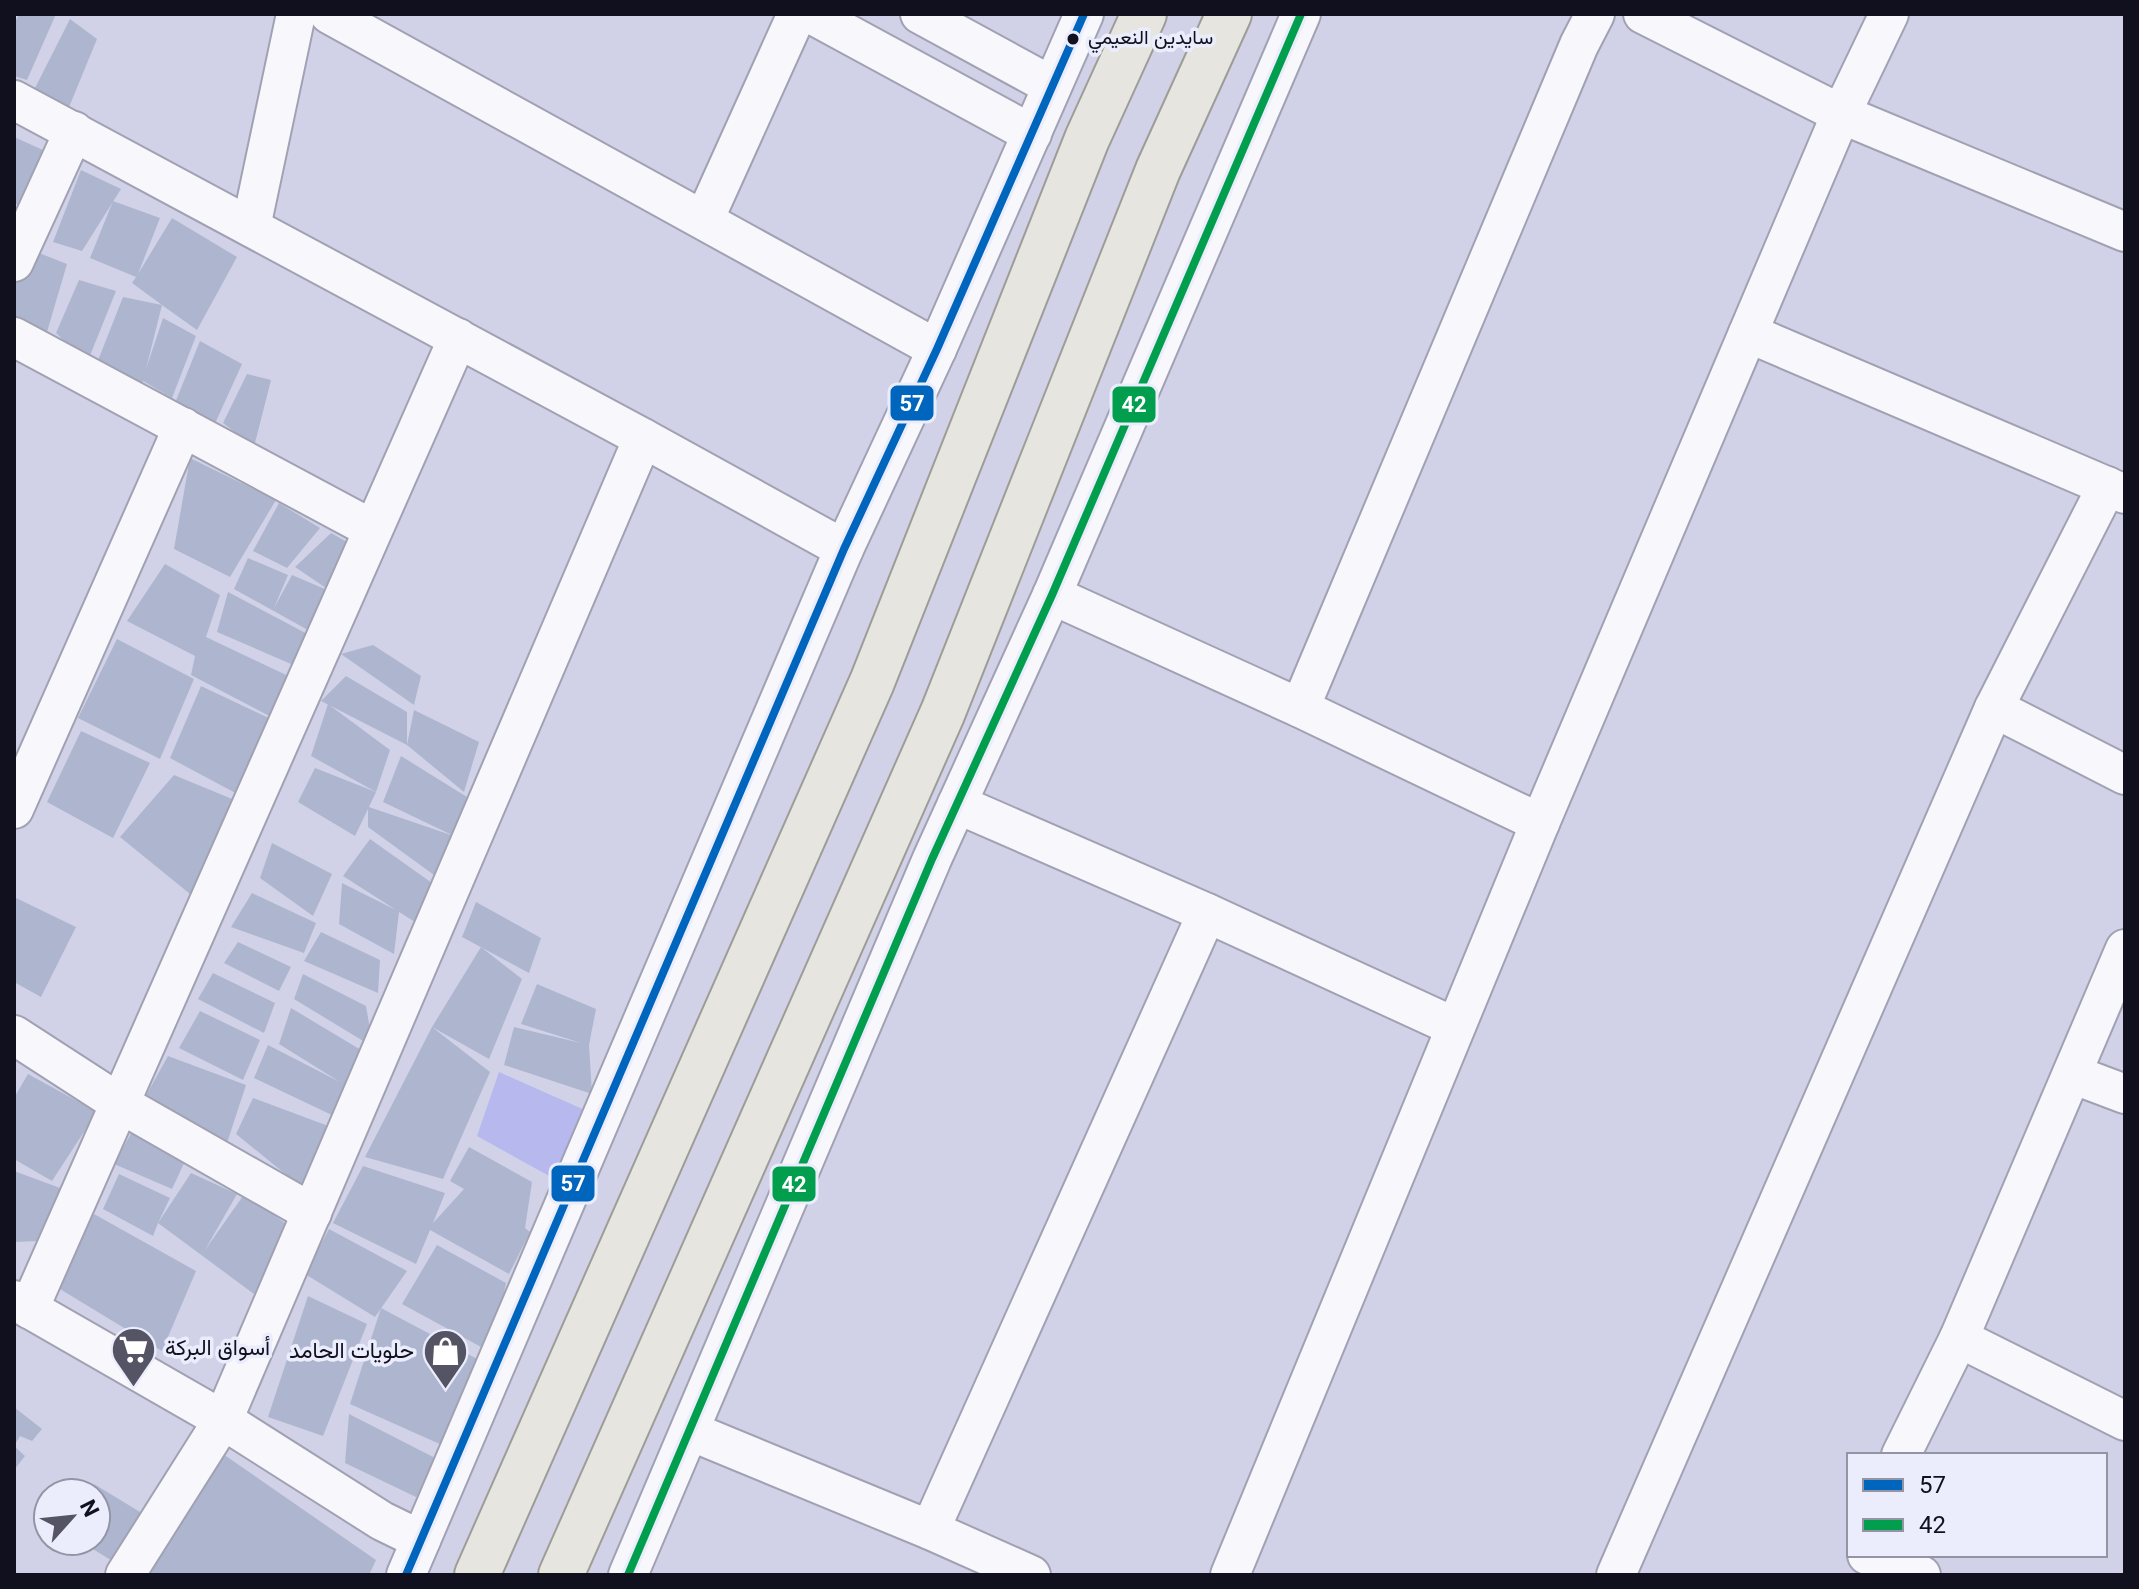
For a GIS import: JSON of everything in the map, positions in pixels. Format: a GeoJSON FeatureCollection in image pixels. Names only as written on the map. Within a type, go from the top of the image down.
{"type":"FeatureCollection","features":[{"type":"Feature","properties":{"kind":"main road"},"geometry":{"type":"LineString","coordinates":[[477,1575],[872,682],[1087,139],[1144,14]]}},
{"type":"Feature","properties":{"kind":"main road"},"geometry":{"type":"LineString","coordinates":[[561,1575],[943,712],[1158,170],[1229,14]]}},
{"type":"Feature","properties":{"kind":"street"},"geometry":{"type":"LineString","coordinates":[[251,227],[296,14]]}},
{"type":"Feature","properties":{"kind":"street"},"geometry":{"type":"LineString","coordinates":[[329,14],[937,349]]}},
{"type":"Feature","properties":{"kind":"street"},"geometry":{"type":"LineString","coordinates":[[704,220],[797,14]]}},
{"type":"Feature","properties":{"kind":"street"},"geometry":{"type":"LineString","coordinates":[[811,14],[1032,134]]}},
{"type":"Feature","properties":{"kind":"street"},"geometry":{"type":"LineString","coordinates":[[920,14],[1052,86]]}},
{"type":"Feature","properties":{"kind":"street"},"geometry":{"type":"LineString","coordinates":[[406,1575],[844,549],[937,349],[1084,14]]}},
{"type":"Feature","properties":{"kind":"street"},"geometry":{"type":"LineString","coordinates":[[628,1575],[957,804],[1052,595],[1301,14]]}},
{"type":"Feature","properties":{"kind":"street"},"geometry":{"type":"LineString","coordinates":[[1300,708],[1579,45],[1595,14]]}},
{"type":"Feature","properties":{"kind":"street"},"geometry":{"type":"LineString","coordinates":[[1643,14],[1841,114],[2125,232]]}},
{"type":"Feature","properties":{"kind":"street"},"geometry":{"type":"LineString","coordinates":[[1230,1575],[1540,823],[1841,114],[1889,14]]}},
{"type":"Feature","properties":{"kind":"street"},"geometry":{"type":"LineString","coordinates":[[14,100],[844,549]]}},
{"type":"Feature","properties":{"kind":"street"},"geometry":{"type":"LineString","coordinates":[[14,262],[74,131]]}},
{"type":"Feature","properties":{"kind":"street"},"geometry":{"type":"LineString","coordinates":[[1616,1575],[1994,708],[2116,490],[1748,333]]}},
{"type":"Feature","properties":{"kind":"street"},"geometry":{"type":"LineString","coordinates":[[14,337],[372,529]]}},
{"type":"Feature","properties":{"kind":"street"},"geometry":{"type":"LineString","coordinates":[[421,1540],[382,1521],[223,1420],[21,1305],[119,1103],[458,338]]}},
{"type":"Feature","properties":{"kind":"street"},"geometry":{"type":"LineString","coordinates":[[14,809],[183,427]]}},
{"type":"Feature","properties":{"kind":"street"},"geometry":{"type":"LineString","coordinates":[[125,1575],[223,1420],[643,438]]}},
{"type":"Feature","properties":{"kind":"street"},"geometry":{"type":"LineString","coordinates":[[1052,595],[1300,708],[1540,823]]}},
{"type":"Feature","properties":{"kind":"street"},"geometry":{"type":"LineString","coordinates":[[1994,708],[2125,775]]}},
{"type":"Feature","properties":{"kind":"street"},"geometry":{"type":"LineString","coordinates":[[957,804],[1207,913],[1455,1027]]}},
{"type":"Feature","properties":{"kind":"street"},"geometry":{"type":"LineString","coordinates":[[930,1530],[1207,913]]}},
{"type":"Feature","properties":{"kind":"street"},"geometry":{"type":"LineString","coordinates":[[1902,1453],[1959,1338],[2125,949]]}},
{"type":"Feature","properties":{"kind":"street"},"geometry":{"type":"LineString","coordinates":[[14,1035],[119,1103],[312,1213]]}},
{"type":"Feature","properties":{"kind":"street"},"geometry":{"type":"LineString","coordinates":[[2072,1074],[2125,1094]]}},
{"type":"Feature","properties":{"kind":"street"},"geometry":{"type":"LineString","coordinates":[[731,1190],[782,1214]]}},
{"type":"Feature","properties":{"kind":"street"},"geometry":{"type":"LineString","coordinates":[[1959,1338],[2125,1421]]}},
{"type":"Feature","properties":{"kind":"street"},"geometry":{"type":"LineString","coordinates":[[690,1431],[1031,1575]]}},
{"type":"Feature","properties":{"kind":"street"},"geometry":{"type":"LineString","coordinates":[[1872,1557],[1921,1575]]}},
{"type":"Feature","properties":{"kind":"shaded area"},"geometry":{"type":"Polygon","coordinates":[[[499,1072],[587,1111],[562,1183],[477,1136],[499,1072]]]}},
{"type":"Feature","properties":{"kind":"building"},"geometry":{"type":"Polygon","coordinates":[[[19,14],[56,14],[27,80],[14,76],[14,24],[19,14]]]}},
{"type":"Feature","properties":{"kind":"building"},"geometry":{"type":"Polygon","coordinates":[[[70,19],[97,39],[67,112],[34,90],[70,19]]]}},
{"type":"Feature","properties":{"kind":"building"},"geometry":{"type":"Polygon","coordinates":[[[14,137],[43,150],[23,208],[14,203],[14,137]]]}},
{"type":"Feature","properties":{"kind":"building"},"geometry":{"type":"Polygon","coordinates":[[[81,170],[121,189],[82,251],[53,242],[81,170]]]}},
{"type":"Feature","properties":{"kind":"building"},"geometry":{"type":"Polygon","coordinates":[[[113,201],[160,218],[138,274],[172,218],[237,257],[197,330],[132,283],[136,277],[90,258],[113,201]]]}},
{"type":"Feature","properties":{"kind":"building"},"geometry":{"type":"Polygon","coordinates":[[[34,251],[67,264],[47,332],[14,321],[14,287],[34,251]]]}},
{"type":"Feature","properties":{"kind":"building"},"geometry":{"type":"Polygon","coordinates":[[[79,280],[116,291],[87,363],[56,333],[79,280]]]}},
{"type":"Feature","properties":{"kind":"building"},"geometry":{"type":"Polygon","coordinates":[[[123,297],[162,305],[146,369],[163,318],[196,336],[172,398],[143,381],[142,386],[97,363],[123,297]]]}},
{"type":"Feature","properties":{"kind":"building"},"geometry":{"type":"Polygon","coordinates":[[[200,341],[242,364],[213,428],[175,403],[200,341]]]}},
{"type":"Feature","properties":{"kind":"building"},"geometry":{"type":"Polygon","coordinates":[[[247,374],[271,380],[254,447],[223,423],[247,374]]]}},
{"type":"Feature","properties":{"kind":"building"},"geometry":{"type":"Polygon","coordinates":[[[190,458],[276,500],[230,577],[174,549],[190,458]]]}},
{"type":"Feature","properties":{"kind":"building"},"geometry":{"type":"Polygon","coordinates":[[[279,503],[320,528],[287,568],[253,551],[279,503]]]}},
{"type":"Feature","properties":{"kind":"building"},"geometry":{"type":"Polygon","coordinates":[[[331,533],[354,546],[315,634],[234,589],[248,558],[288,575],[274,608],[292,575],[332,592],[295,567],[331,533]]]}},
{"type":"Feature","properties":{"kind":"building"},"geometry":{"type":"Polygon","coordinates":[[[165,564],[220,595],[206,637],[299,681],[277,720],[191,675],[195,656],[127,621],[165,564]]]}},
{"type":"Feature","properties":{"kind":"building"},"geometry":{"type":"Polygon","coordinates":[[[228,592],[313,637],[298,667],[217,632],[228,592]]]}},
{"type":"Feature","properties":{"kind":"building"},"geometry":{"type":"Polygon","coordinates":[[[117,639],[194,679],[160,759],[78,718],[117,639]]]}},
{"type":"Feature","properties":{"kind":"building"},"geometry":{"type":"Polygon","coordinates":[[[373,645],[421,676],[414,705],[341,654],[373,645]]]}},
{"type":"Feature","properties":{"kind":"building"},"geometry":{"type":"Polygon","coordinates":[[[346,676],[407,712],[407,745],[321,701],[346,676]]]}},
{"type":"Feature","properties":{"kind":"building"},"geometry":{"type":"Polygon","coordinates":[[[201,686],[277,722],[241,796],[170,758],[201,686]]]}},
{"type":"Feature","properties":{"kind":"building"},"geometry":{"type":"Polygon","coordinates":[[[328,704],[390,750],[376,792],[311,756],[328,704]]]}},
{"type":"Feature","properties":{"kind":"building"},"geometry":{"type":"Polygon","coordinates":[[[414,710],[479,742],[464,792],[407,745],[414,710]]]}},
{"type":"Feature","properties":{"kind":"building"},"geometry":{"type":"Polygon","coordinates":[[[81,731],[150,763],[113,838],[47,802],[81,731]]]}},
{"type":"Feature","properties":{"kind":"building"},"geometry":{"type":"Polygon","coordinates":[[[401,756],[467,797],[454,836],[383,802],[401,756]]]}},
{"type":"Feature","properties":{"kind":"building"},"geometry":{"type":"Polygon","coordinates":[[[315,768],[376,792],[369,807],[454,836],[445,883],[368,827],[368,809],[355,836],[298,802],[315,768]]]}},
{"type":"Feature","properties":{"kind":"building"},"geometry":{"type":"Polygon","coordinates":[[[174,775],[237,801],[195,898],[120,837],[174,775]]]}},
{"type":"Feature","properties":{"kind":"building"},"geometry":{"type":"Polygon","coordinates":[[[370,839],[439,888],[423,927],[399,912],[394,954],[339,924],[342,883],[396,910],[343,876],[370,839]]]}},
{"type":"Feature","properties":{"kind":"building"},"geometry":{"type":"Polygon","coordinates":[[[272,843],[332,874],[313,916],[260,878],[272,843]]]}},
{"type":"Feature","properties":{"kind":"building"},"geometry":{"type":"Polygon","coordinates":[[[252,893],[316,923],[304,953],[231,927],[252,893]]]}},
{"type":"Feature","properties":{"kind":"building"},"geometry":{"type":"Polygon","coordinates":[[[14,897],[76,927],[41,997],[14,982],[14,897]]]}},
{"type":"Feature","properties":{"kind":"building"},"geometry":{"type":"Polygon","coordinates":[[[476,902],[541,938],[529,973],[462,937],[476,902]]]}},
{"type":"Feature","properties":{"kind":"building"},"geometry":{"type":"Polygon","coordinates":[[[321,932],[380,960],[378,993],[304,961],[321,932]]]}},
{"type":"Feature","properties":{"kind":"building"},"geometry":{"type":"Polygon","coordinates":[[[238,942],[291,967],[279,991],[224,963],[238,942]]]}},
{"type":"Feature","properties":{"kind":"building"},"geometry":{"type":"Polygon","coordinates":[[[481,947],[522,979],[489,1059],[432,1027],[481,947]]]}},
{"type":"Feature","properties":{"kind":"building"},"geometry":{"type":"Polygon","coordinates":[[[213,973],[275,1003],[264,1033],[198,999],[213,973]]]}},
{"type":"Feature","properties":{"kind":"building"},"geometry":{"type":"Polygon","coordinates":[[[303,974],[366,1006],[373,1047],[294,999],[303,974]]]}},
{"type":"Feature","properties":{"kind":"building"},"geometry":{"type":"Polygon","coordinates":[[[537,984],[596,1009],[589,1045],[592,1094],[504,1065],[514,1027],[581,1043],[521,1024],[537,984]]]}},
{"type":"Feature","properties":{"kind":"building"},"geometry":{"type":"Polygon","coordinates":[[[291,1008],[366,1053],[336,1117],[254,1078],[268,1045],[340,1082],[279,1044],[291,1008]]]}},
{"type":"Feature","properties":{"kind":"building"},"geometry":{"type":"Polygon","coordinates":[[[200,1011],[260,1040],[243,1080],[179,1048],[200,1011]]]}},
{"type":"Feature","properties":{"kind":"building"},"geometry":{"type":"Polygon","coordinates":[[[432,1027],[490,1072],[443,1179],[365,1157],[432,1027]]]}},
{"type":"Feature","properties":{"kind":"building"},"geometry":{"type":"Polygon","coordinates":[[[168,1056],[246,1085],[227,1143],[144,1099],[168,1056]]]}},
{"type":"Feature","properties":{"kind":"building"},"geometry":{"type":"Polygon","coordinates":[[[28,1074],[97,1112],[52,1181],[14,1159],[14,1098],[28,1074]]]}},
{"type":"Feature","properties":{"kind":"building"},"geometry":{"type":"Polygon","coordinates":[[[253,1098],[331,1127],[305,1190],[236,1134],[253,1098]]]}},
{"type":"Feature","properties":{"kind":"building"},"geometry":{"type":"Polygon","coordinates":[[[135,1126],[186,1159],[172,1189],[114,1164],[135,1126]]]}},
{"type":"Feature","properties":{"kind":"building"},"geometry":{"type":"Polygon","coordinates":[[[469,1147],[532,1182],[525,1228],[530,1232],[509,1274],[430,1230],[416,1264],[333,1223],[363,1166],[445,1193],[433,1223],[464,1189],[450,1181],[469,1147]]]}},
{"type":"Feature","properties":{"kind":"building"},"geometry":{"type":"Polygon","coordinates":[[[14,1171],[63,1189],[38,1241],[14,1242],[14,1171]]]}},
{"type":"Feature","properties":{"kind":"building"},"geometry":{"type":"Polygon","coordinates":[[[191,1173],[237,1194],[205,1250],[245,1193],[286,1224],[254,1294],[158,1223],[191,1173]]]}},
{"type":"Feature","properties":{"kind":"building"},"geometry":{"type":"Polygon","coordinates":[[[119,1174],[170,1198],[153,1236],[103,1209],[119,1174]]]}},
{"type":"Feature","properties":{"kind":"building"},"geometry":{"type":"Polygon","coordinates":[[[94,1214],[196,1271],[162,1351],[55,1286],[94,1214]]]}},
{"type":"Feature","properties":{"kind":"building"},"geometry":{"type":"Polygon","coordinates":[[[329,1229],[407,1271],[375,1317],[305,1274],[329,1229]]]}},
{"type":"Feature","properties":{"kind":"building"},"geometry":{"type":"Polygon","coordinates":[[[437,1245],[506,1283],[492,1353],[402,1304],[437,1245]]]}},
{"type":"Feature","properties":{"kind":"building"},"geometry":{"type":"Polygon","coordinates":[[[308,1296],[367,1324],[323,1436],[268,1417],[308,1296]]]}},
{"type":"Feature","properties":{"kind":"building"},"geometry":{"type":"Polygon","coordinates":[[[381,1308],[479,1360],[442,1445],[350,1404],[381,1308]]]}},
{"type":"Feature","properties":{"kind":"building"},"geometry":{"type":"Polygon","coordinates":[[[14,1407],[42,1429],[32,1441],[20,1436],[14,1446],[14,1407]]]}},
{"type":"Feature","properties":{"kind":"building"},"geometry":{"type":"Polygon","coordinates":[[[349,1414],[445,1463],[416,1497],[345,1463],[349,1414]]]}},
{"type":"Feature","properties":{"kind":"building"},"geometry":{"type":"Polygon","coordinates":[[[210,1445],[376,1560],[369,1575],[139,1575],[210,1445]]]}},
{"type":"Feature","properties":{"kind":"building"},"geometry":{"type":"Polygon","coordinates":[[[14,1446],[25,1456],[14,1470],[14,1446]]]}},
{"type":"Feature","properties":{"kind":"building"},"geometry":{"type":"Polygon","coordinates":[[[112,1495],[145,1515],[117,1564],[106,1557],[112,1557],[112,1495]]]}},
{"type":"Feature","properties":{"kind":"transit line","name":"57"},"geometry":{"type":"LineString","coordinates":[[406,1575],[844,549],[937,349],[1084,14]]}},
{"type":"Feature","properties":{"kind":"transit line","name":"42"},"geometry":{"type":"LineString","coordinates":[[628,1575],[932,859],[1052,595],[1301,14]]}},
{"type":"Feature","properties":{"kind":"place","name":"سايدين النعيمي"},"geometry":{"type":"Point","coordinates":[1073,39]}},
{"type":"Feature","properties":{"kind":"place","name":"أسواق البركة"},"geometry":{"type":"Point","coordinates":[134,1388]}},
{"type":"Feature","properties":{"kind":"place","name":"حلويات الحامد"},"geometry":{"type":"Point","coordinates":[445,1391]}}]}
